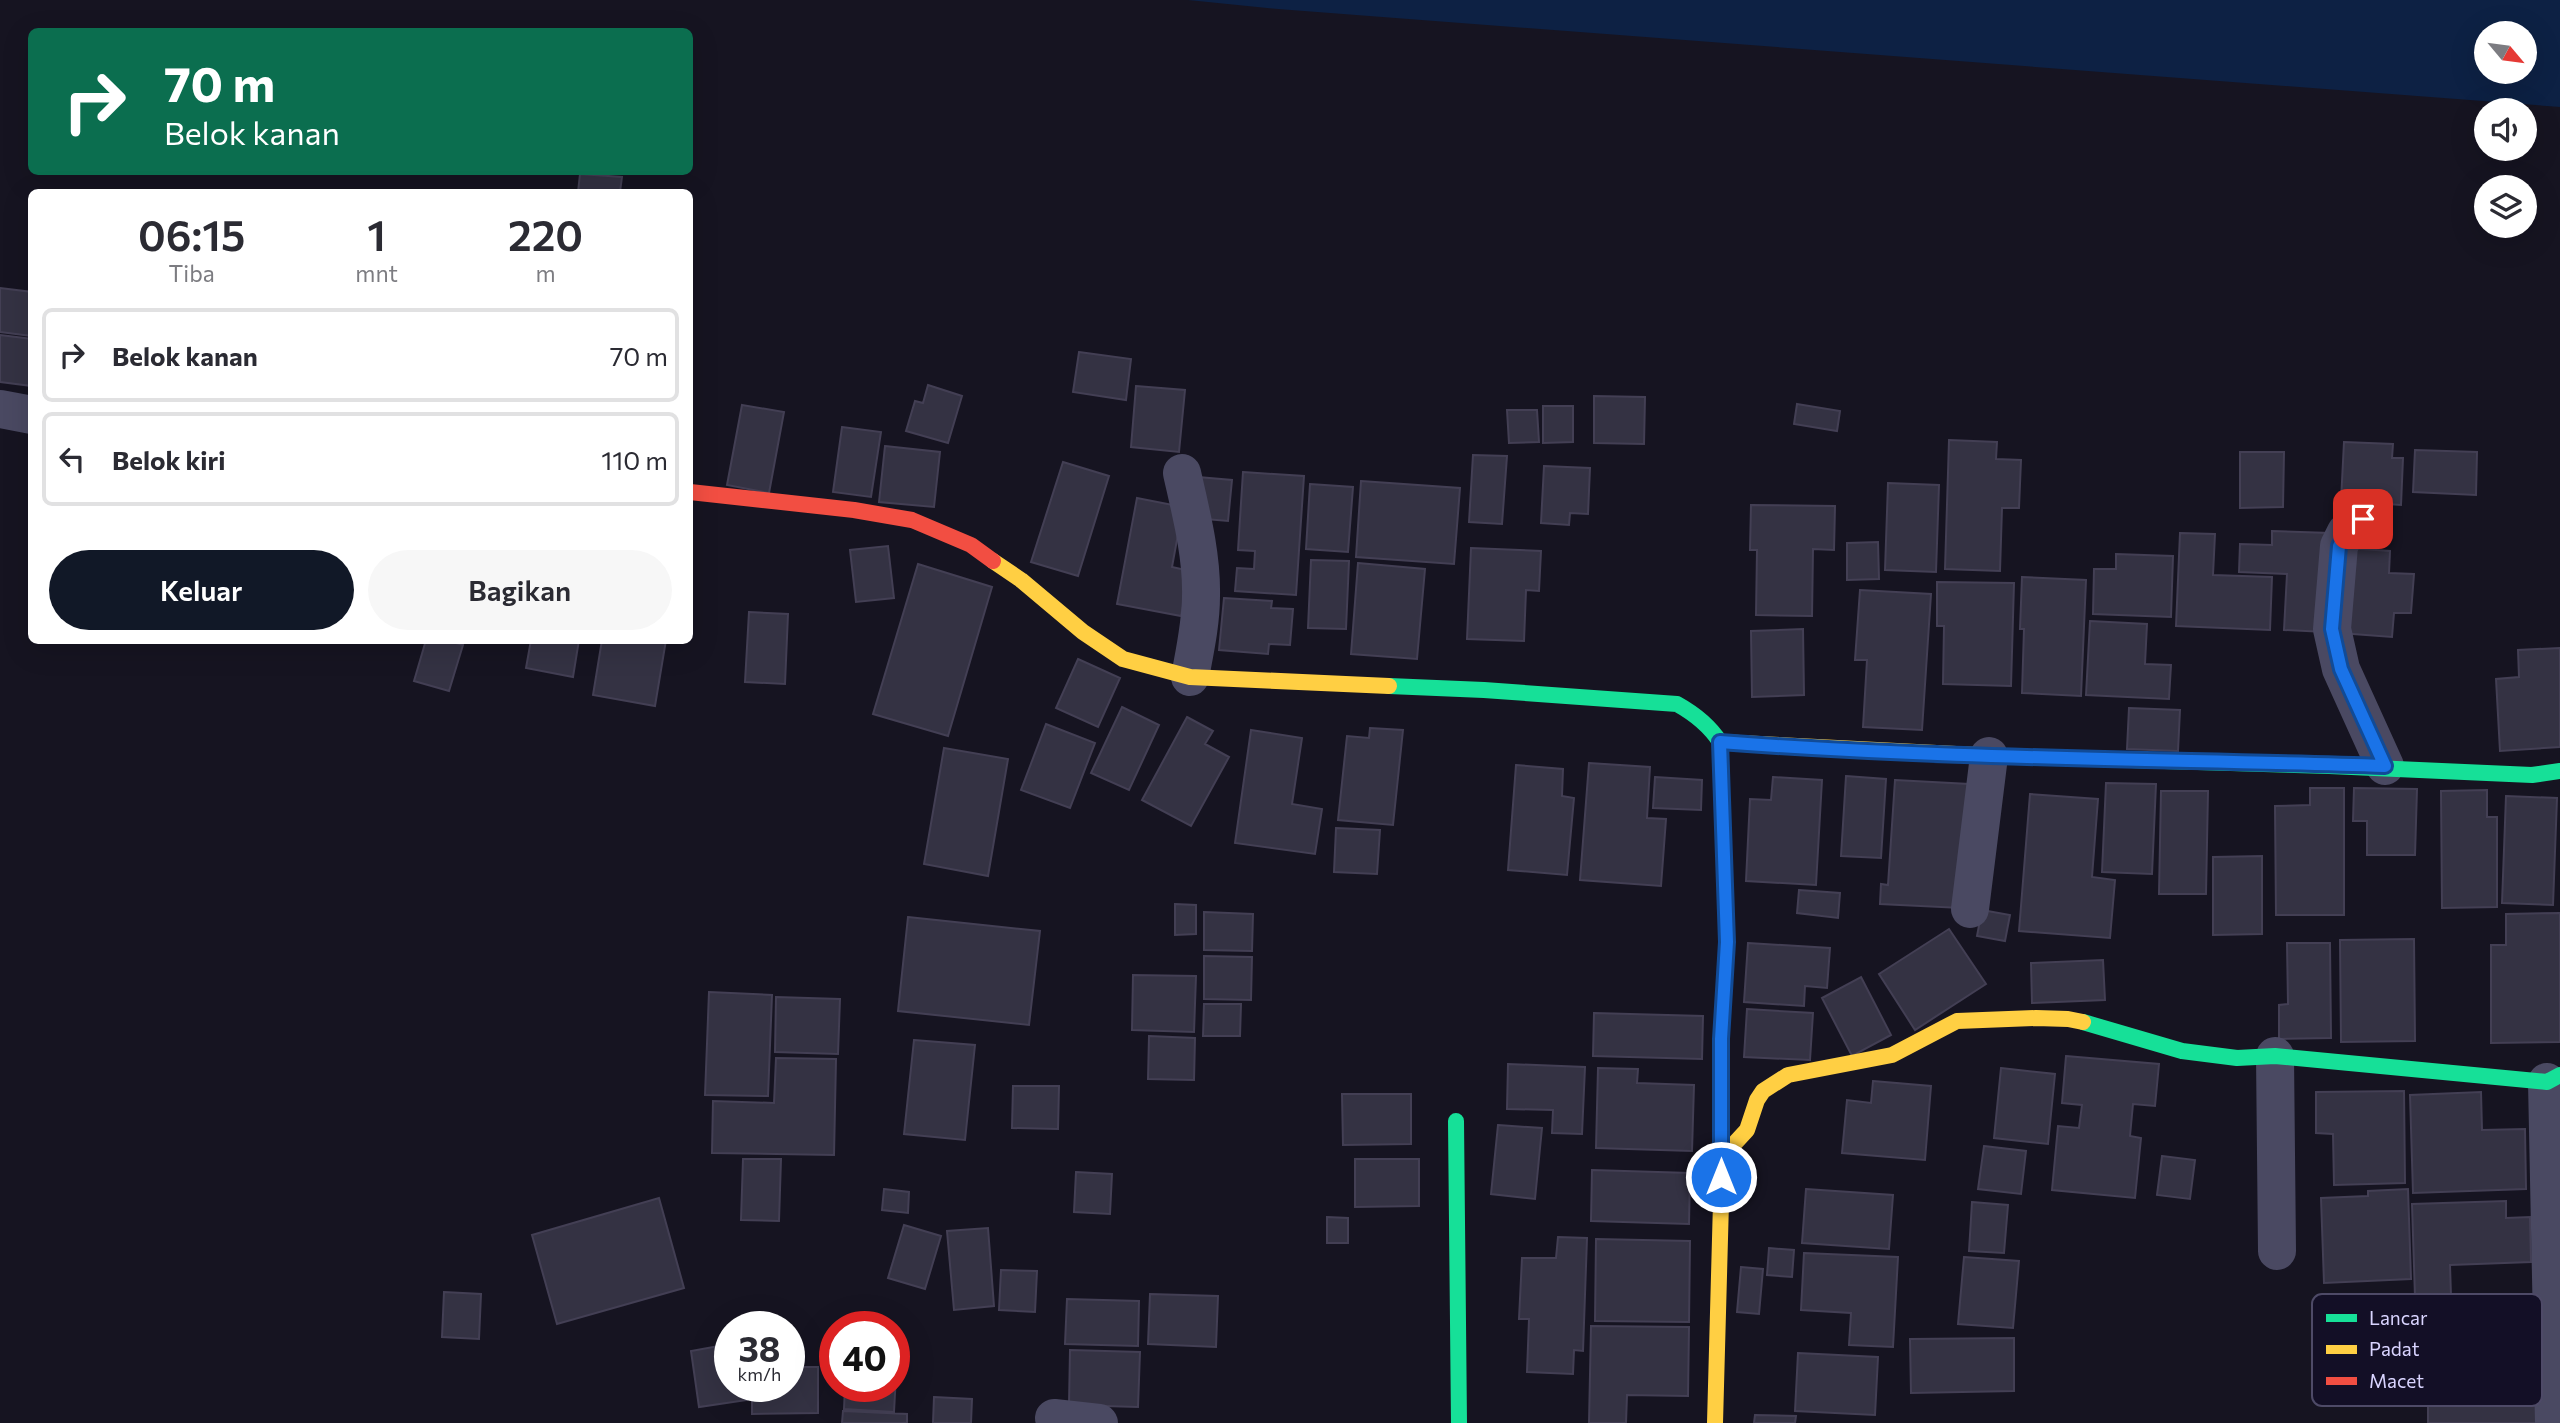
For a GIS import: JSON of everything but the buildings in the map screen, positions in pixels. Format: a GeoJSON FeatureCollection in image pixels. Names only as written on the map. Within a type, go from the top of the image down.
{"type":"FeatureCollection","features":[{"type":"Feature","properties":{"kind":"street"},"geometry":{"type":"LineString","coordinates":[[0,409],[28,414]]}},
{"type":"Feature","properties":{"kind":"street"},"geometry":{"type":"LineString","coordinates":[[1182,473],[1197,553],[1201,594],[1199,629],[1190,677]]}},
{"type":"Feature","properties":{"kind":"street"},"geometry":{"type":"LineString","coordinates":[[693,492],[854,510],[912,520],[971,545],[1021,580],[1083,632],[1123,659],[1190,677],[1484,690],[1677,704],[1711,726],[1720,742],[1727,942],[1721,1039],[1721,1202],[1715,1423]]}},
{"type":"Feature","properties":{"kind":"street"},"geometry":{"type":"LineString","coordinates":[[2363,519],[2346,533],[2339,546],[2332,629],[2341,669],[2385,766]]}},
{"type":"Feature","properties":{"kind":"street"},"geometry":{"type":"LineString","coordinates":[[1720,742],[1835,750],[2385,766],[2532,775],[2560,771]]}},
{"type":"Feature","properties":{"kind":"street"},"geometry":{"type":"LineString","coordinates":[[1970,909],[1989,756]]}},
{"type":"Feature","properties":{"kind":"street"},"geometry":{"type":"LineString","coordinates":[[1720,1151],[1742,1136],[1751,1124],[1761,1093],[1774,1081],[1787,1075],[1892,1055],[1957,1021],[2068,1019],[2182,1051],[2236,1058],[2274,1056],[2553,1078],[2557,1329],[2554,1423]]}},
{"type":"Feature","properties":{"kind":"street"},"geometry":{"type":"LineString","coordinates":[[2274,1056],[2277,1251]]}},
{"type":"Feature","properties":{"kind":"street"},"geometry":{"type":"LineString","coordinates":[[1456,1121],[1459,1423]]}},
{"type":"Feature","properties":{"kind":"street"},"geometry":{"type":"LineString","coordinates":[[1054,1418],[1099,1423]]}},
{"type":"Feature","properties":{"kind":"water"},"geometry":{"type":"Polygon","coordinates":[[[1188,0],[2560,0],[2560,107],[2537,105],[2537,98],[2474,98],[2474,100],[1188,0]]]}},
{"type":"Feature","properties":{"kind":"traffic: fast"},"geometry":{"type":"LineString","coordinates":[[1389,686],[1677,704],[1696,716],[1720,742],[1727,943]]}},
{"type":"Feature","properties":{"kind":"traffic: fast"},"geometry":{"type":"LineString","coordinates":[[1996,756],[2532,775],[2560,771]]}},
{"type":"Feature","properties":{"kind":"traffic: fast"},"geometry":{"type":"LineString","coordinates":[[2083,1022],[2182,1051],[2237,1058],[2275,1056],[2547,1082],[2560,1075]]}},
{"type":"Feature","properties":{"kind":"traffic: fast"},"geometry":{"type":"LineString","coordinates":[[1456,1121],[1459,1423]]}},
{"type":"Feature","properties":{"kind":"traffic: slow"},"geometry":{"type":"LineString","coordinates":[[993,561],[1021,580],[1083,632],[1123,659],[1190,677],[1389,686]]}},
{"type":"Feature","properties":{"kind":"traffic: slow"},"geometry":{"type":"LineString","coordinates":[[1720,742],[1996,756]]}},
{"type":"Feature","properties":{"kind":"traffic: slow"},"geometry":{"type":"LineString","coordinates":[[1715,1423],[1721,1202],[1721,1039],[1727,943]]}},
{"type":"Feature","properties":{"kind":"traffic: slow"},"geometry":{"type":"LineString","coordinates":[[1720,1151],[1735,1143],[1747,1130],[1757,1100],[1763,1091],[1788,1075],[1892,1055],[1957,1021],[2036,1018],[2083,1022]]}},
{"type":"Feature","properties":{"kind":"traffic: jam"},"geometry":{"type":"LineString","coordinates":[[693,492],[854,510],[912,520],[971,545],[993,561]]}},
{"type":"Feature","properties":{"kind":"route"},"geometry":{"type":"LineString","coordinates":[[1721,1177],[1721,1039],[1727,942],[1720,742],[1963,755],[2385,766],[2341,669],[2332,629],[2339,546],[2346,533],[2363,519]]}}]}
